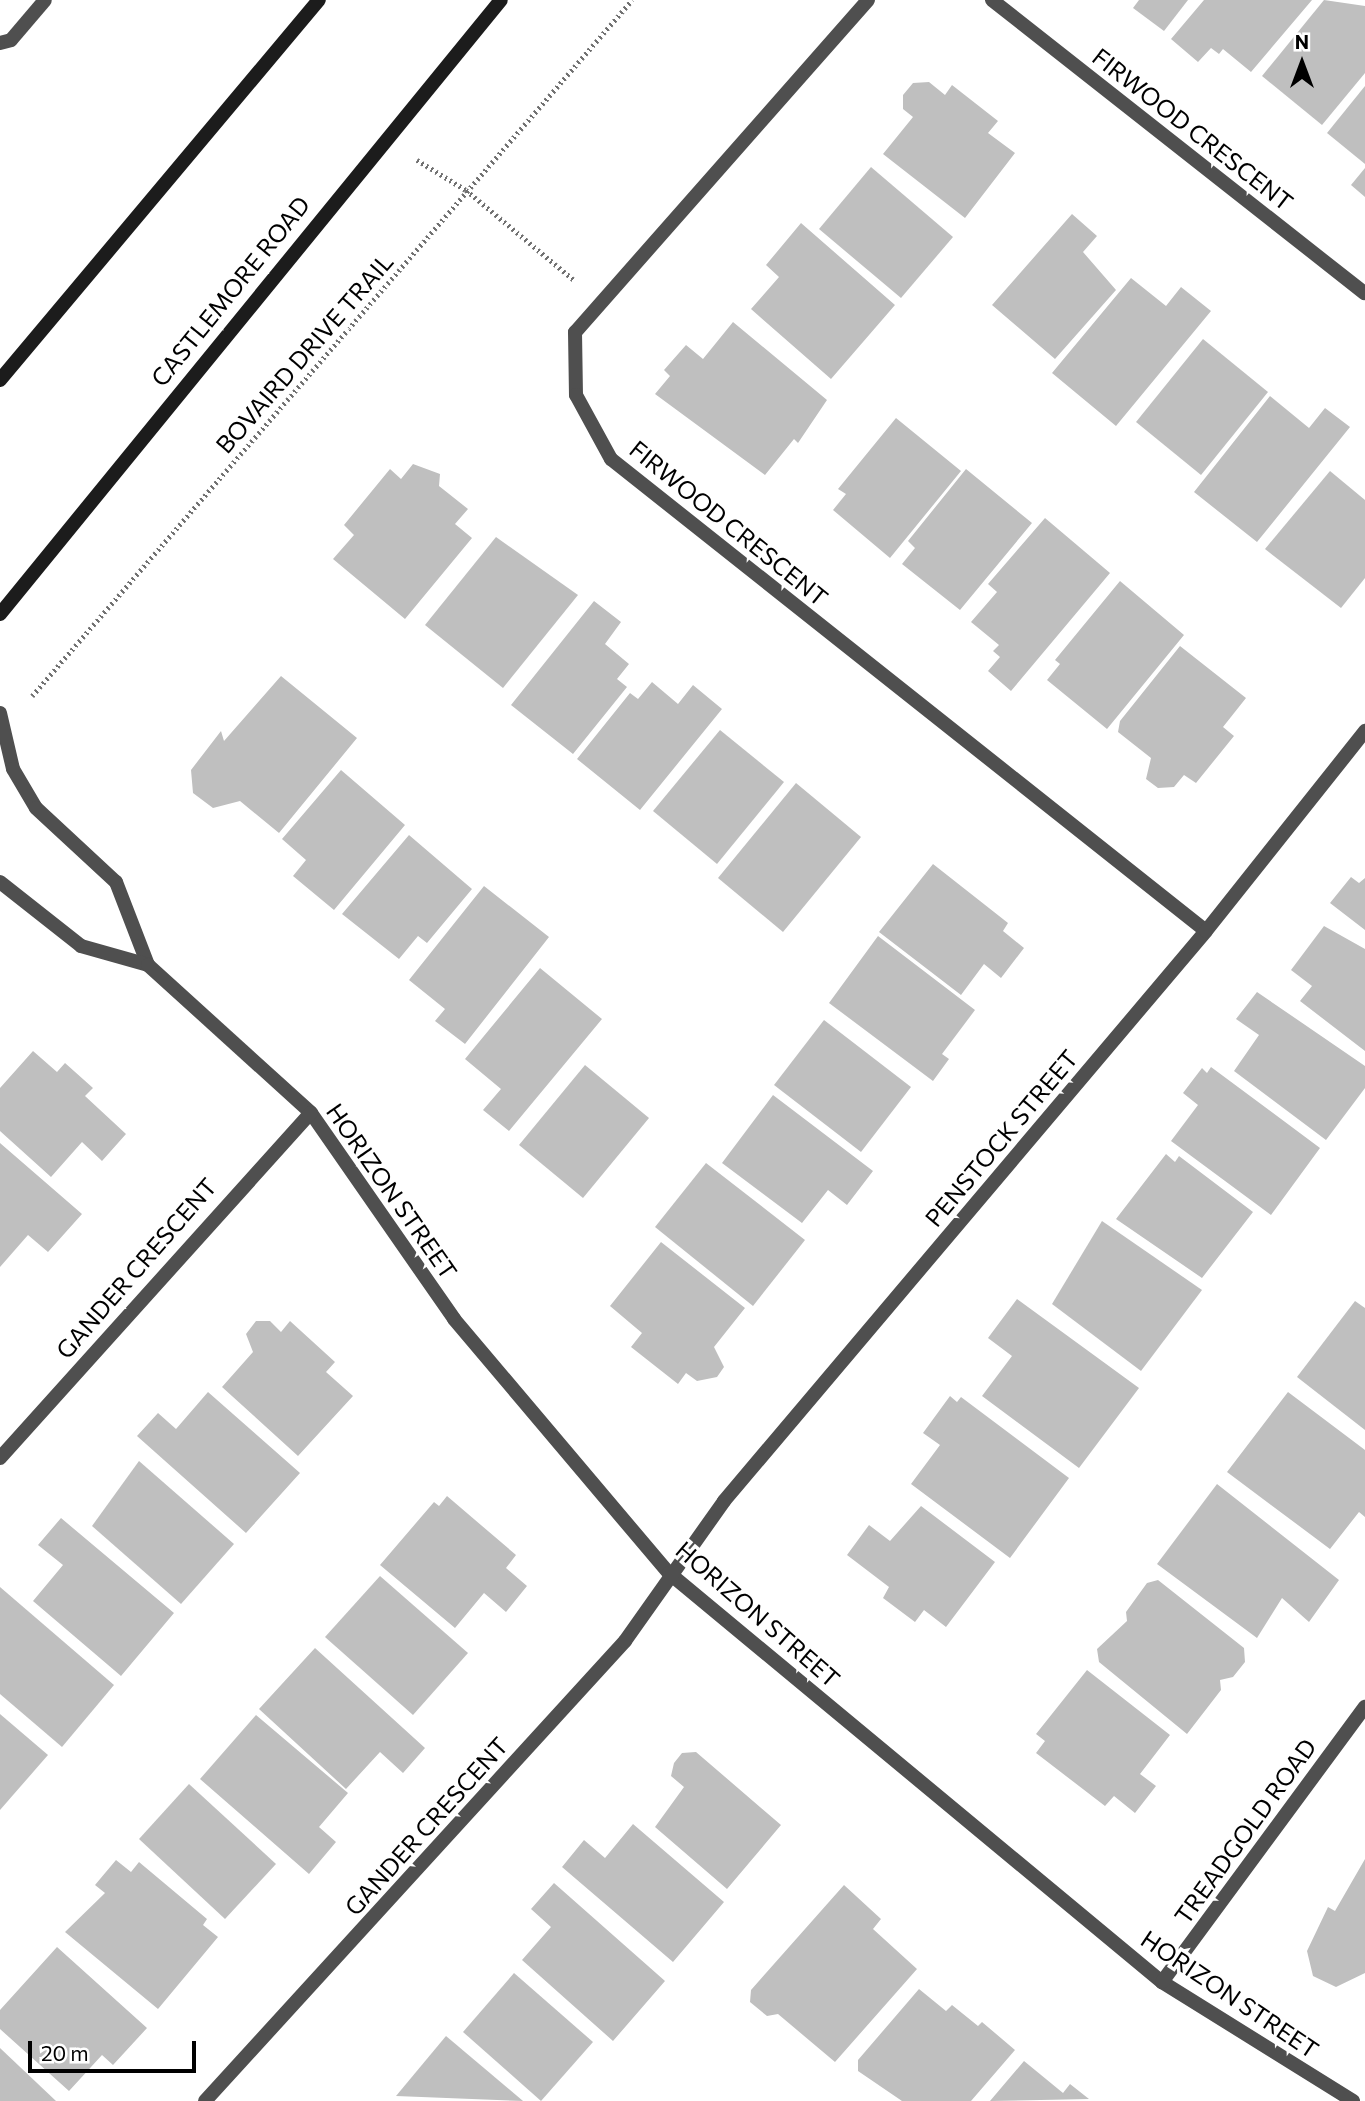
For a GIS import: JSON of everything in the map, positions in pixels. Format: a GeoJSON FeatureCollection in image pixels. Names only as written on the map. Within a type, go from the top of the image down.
{"type":"FeatureCollection","features":[{"type":"Feature","properties":{"kind":"main road"},"geometry":{"type":"LineString","coordinates":[[0,380],[319,0]]}},
{"type":"Feature","properties":{"kind":"main road","name":"CASTLEMORE ROAD"},"geometry":{"type":"LineString","coordinates":[[0,614],[381,139],[501,0]]}},
{"type":"Feature","properties":{"kind":"street"},"geometry":{"type":"LineString","coordinates":[[0,43],[10,40],[45,0]]}},
{"type":"Feature","properties":{"kind":"street","name":"FIRWOOD CRESCENT"},"geometry":{"type":"LineString","coordinates":[[868,0],[575,332],[576,395],[611,459],[1206,931]]}},
{"type":"Feature","properties":{"kind":"street","name":"FIRWOOD CRESCENT"},"geometry":{"type":"LineString","coordinates":[[992,0],[1365,293]]}},
{"type":"Feature","properties":{"kind":"street","name":"HORIZON STREET"},"geometry":{"type":"LineString","coordinates":[[0,713],[0,726],[13,769],[36,808],[116,882],[148,965]]}},
{"type":"Feature","properties":{"kind":"street","name":"PENSTOCK STREET"},"geometry":{"type":"LineString","coordinates":[[669,1573],[1206,931],[1365,731]]}},
{"type":"Feature","properties":{"kind":"street","name":"HORIZON STREET"},"geometry":{"type":"LineString","coordinates":[[0,882],[81,946],[148,965],[311,1113],[454,1319],[669,1573],[1162,1982],[1353,2101]]}},
{"type":"Feature","properties":{"kind":"street","name":"GANDER CRESCENT"},"geometry":{"type":"LineString","coordinates":[[0,1458],[311,1113]]}},
{"type":"Feature","properties":{"kind":"street","name":"GANDER CRESCENT"},"geometry":{"type":"LineString","coordinates":[[205,2101],[625,1641],[669,1573]]}},
{"type":"Feature","properties":{"kind":"street","name":"TREADGOLD ROAD"},"geometry":{"type":"LineString","coordinates":[[1162,1982],[1365,1707]]}},
{"type":"Feature","properties":{"kind":"path","name":"BOVAIRD DRIVE TRAIL"},"geometry":{"type":"LineString","coordinates":[[0,726],[632,0]]}},
{"type":"Feature","properties":{"kind":"path"},"geometry":{"type":"LineString","coordinates":[[381,139],[466,190],[601,303]]}},
{"type":"Feature","properties":{"kind":"building"},"geometry":{"type":"Polygon","coordinates":[[[1139,0],[1188,0],[1164,31],[1133,8],[1139,0]]]}},
{"type":"Feature","properties":{"kind":"building"},"geometry":{"type":"Polygon","coordinates":[[[1204,0],[1312,0],[1251,72],[1223,49],[1219,54],[1211,48],[1198,62],[1171,39],[1204,0]]]}},
{"type":"Feature","properties":{"kind":"building"},"geometry":{"type":"Polygon","coordinates":[[[1324,0],[1365,6],[1365,73],[1322,125],[1262,76],[1324,0]]]}},
{"type":"Feature","properties":{"kind":"building"},"geometry":{"type":"Polygon","coordinates":[[[929,82],[945,95],[952,85],[998,121],[988,133],[1015,153],[965,218],[883,154],[913,117],[903,109],[903,95],[913,83],[929,82]]]}},
{"type":"Feature","properties":{"kind":"building"},"geometry":{"type":"Polygon","coordinates":[[[1365,86],[1365,164],[1327,133],[1365,86]]]}},
{"type":"Feature","properties":{"kind":"building"},"geometry":{"type":"Polygon","coordinates":[[[871,167],[953,237],[901,298],[819,229],[871,167]]]}},
{"type":"Feature","properties":{"kind":"building"},"geometry":{"type":"Polygon","coordinates":[[[1365,168],[1365,197],[1351,185],[1365,168]]]}},
{"type":"Feature","properties":{"kind":"building"},"geometry":{"type":"Polygon","coordinates":[[[1072,214],[1097,236],[1083,252],[1116,290],[1055,359],[992,305],[1072,214]]]}},
{"type":"Feature","properties":{"kind":"building"},"geometry":{"type":"Polygon","coordinates":[[[801,223],[895,305],[831,379],[751,309],[779,277],[766,265],[801,223]]]}},
{"type":"Feature","properties":{"kind":"building"},"geometry":{"type":"Polygon","coordinates":[[[1131,278],[1166,306],[1181,287],[1211,311],[1116,426],[1052,373],[1131,278]]]}},
{"type":"Feature","properties":{"kind":"building"},"geometry":{"type":"Polygon","coordinates":[[[733,322],[827,400],[798,443],[794,439],[765,475],[655,394],[670,376],[664,370],[686,345],[703,359],[733,322]]]}},
{"type":"Feature","properties":{"kind":"building"},"geometry":{"type":"Polygon","coordinates":[[[1203,339],[1268,392],[1201,475],[1136,422],[1203,339]]]}},
{"type":"Feature","properties":{"kind":"building"},"geometry":{"type":"Polygon","coordinates":[[[1270,396],[1309,428],[1325,408],[1350,427],[1257,542],[1194,492],[1270,396]]]}},
{"type":"Feature","properties":{"kind":"building"},"geometry":{"type":"Polygon","coordinates":[[[896,418],[961,471],[890,558],[833,510],[846,494],[838,489],[896,418]]]}},
{"type":"Feature","properties":{"kind":"building"},"geometry":{"type":"Polygon","coordinates":[[[413,464],[440,474],[439,486],[468,509],[455,524],[472,538],[405,619],[333,559],[354,535],[344,525],[390,469],[401,479],[413,464]]]}},
{"type":"Feature","properties":{"kind":"building"},"geometry":{"type":"Polygon","coordinates":[[[966,469],[1032,523],[960,610],[902,564],[915,548],[908,541],[966,469]]]}},
{"type":"Feature","properties":{"kind":"building"},"geometry":{"type":"Polygon","coordinates":[[[1330,471],[1365,500],[1365,578],[1341,608],[1265,549],[1330,471]]]}},
{"type":"Feature","properties":{"kind":"building"},"geometry":{"type":"Polygon","coordinates":[[[1045,518],[1110,573],[1011,691],[988,671],[1000,657],[993,651],[999,645],[971,622],[997,592],[988,584],[1045,518]]]}},
{"type":"Feature","properties":{"kind":"building"},"geometry":{"type":"Polygon","coordinates":[[[496,537],[578,595],[503,688],[425,625],[496,537]]]}},
{"type":"Feature","properties":{"kind":"building"},"geometry":{"type":"Polygon","coordinates":[[[1120,581],[1184,635],[1107,729],[1047,680],[1060,664],[1055,660],[1120,581]]]}},
{"type":"Feature","properties":{"kind":"building"},"geometry":{"type":"Polygon","coordinates":[[[594,601],[621,622],[605,644],[629,664],[617,679],[627,687],[573,754],[511,705],[594,601]]]}},
{"type":"Feature","properties":{"kind":"building"},"geometry":{"type":"Polygon","coordinates":[[[1180,646],[1246,698],[1223,727],[1234,736],[1196,783],[1184,775],[1174,787],[1158,788],[1146,779],[1151,758],[1118,732],[1120,721],[1180,646]]]}},
{"type":"Feature","properties":{"kind":"building"},"geometry":{"type":"Polygon","coordinates":[[[281,676],[357,738],[279,833],[240,801],[213,808],[193,793],[191,770],[221,731],[224,741],[281,676]]]}},
{"type":"Feature","properties":{"kind":"building"},"geometry":{"type":"Polygon","coordinates":[[[652,682],[678,704],[693,685],[722,709],[640,810],[577,759],[630,693],[638,699],[652,682]]]}},
{"type":"Feature","properties":{"kind":"building"},"geometry":{"type":"Polygon","coordinates":[[[720,730],[784,782],[717,864],[653,811],[720,730]]]}},
{"type":"Feature","properties":{"kind":"building"},"geometry":{"type":"Polygon","coordinates":[[[341,770],[405,825],[334,910],[293,876],[306,860],[282,839],[341,770]]]}},
{"type":"Feature","properties":{"kind":"building"},"geometry":{"type":"Polygon","coordinates":[[[796,783],[861,837],[783,932],[718,878],[796,783]]]}},
{"type":"Feature","properties":{"kind":"building"},"geometry":{"type":"Polygon","coordinates":[[[409,835],[472,889],[427,943],[418,936],[399,959],[342,914],[409,835]]]}},
{"type":"Feature","properties":{"kind":"building"},"geometry":{"type":"Polygon","coordinates":[[[933,864],[1008,923],[1003,931],[1024,948],[1001,978],[984,964],[961,995],[879,932],[933,864]]]}},
{"type":"Feature","properties":{"kind":"building"},"geometry":{"type":"Polygon","coordinates":[[[1351,877],[1359,883],[1365,878],[1365,930],[1330,903],[1351,877]]]}},
{"type":"Feature","properties":{"kind":"building"},"geometry":{"type":"Polygon","coordinates":[[[484,886],[549,937],[465,1044],[435,1021],[445,1009],[409,980],[484,886]]]}},
{"type":"Feature","properties":{"kind":"building"},"geometry":{"type":"Polygon","coordinates":[[[1324,926],[1365,949],[1365,1051],[1300,1001],[1312,986],[1291,970],[1324,926]]]}},
{"type":"Feature","properties":{"kind":"building"},"geometry":{"type":"Polygon","coordinates":[[[878,936],[975,1010],[942,1054],[949,1059],[933,1081],[829,1003],[878,936]]]}},
{"type":"Feature","properties":{"kind":"building"},"geometry":{"type":"Polygon","coordinates":[[[540,968],[602,1019],[509,1131],[483,1110],[501,1089],[465,1059],[540,968]]]}},
{"type":"Feature","properties":{"kind":"building"},"geometry":{"type":"Polygon","coordinates":[[[1257,992],[1365,1066],[1365,1088],[1326,1140],[1234,1071],[1259,1035],[1236,1019],[1257,992]]]}},
{"type":"Feature","properties":{"kind":"building"},"geometry":{"type":"Polygon","coordinates":[[[824,1020],[911,1087],[861,1152],[774,1085],[824,1020]]]}},
{"type":"Feature","properties":{"kind":"building"},"geometry":{"type":"Polygon","coordinates":[[[33,1051],[57,1072],[65,1063],[93,1088],[85,1096],[126,1134],[102,1161],[82,1142],[51,1177],[0,1131],[0,1088],[33,1051]]]}},
{"type":"Feature","properties":{"kind":"building"},"geometry":{"type":"Polygon","coordinates":[[[585,1065],[649,1118],[583,1198],[519,1145],[585,1065]]]}},
{"type":"Feature","properties":{"kind":"building"},"geometry":{"type":"Polygon","coordinates":[[[1211,1067],[1320,1148],[1271,1215],[1171,1141],[1198,1105],[1183,1093],[1202,1068],[1207,1073],[1211,1067]]]}},
{"type":"Feature","properties":{"kind":"building"},"geometry":{"type":"Polygon","coordinates":[[[773,1095],[873,1171],[847,1205],[828,1190],[802,1223],[722,1163],[773,1095]]]}},
{"type":"Feature","properties":{"kind":"building"},"geometry":{"type":"Polygon","coordinates":[[[0,1143],[82,1214],[48,1252],[28,1235],[0,1267],[0,1143]]]}},
{"type":"Feature","properties":{"kind":"building"},"geometry":{"type":"Polygon","coordinates":[[[1166,1154],[1175,1162],[1179,1156],[1253,1212],[1202,1278],[1116,1219],[1166,1154]]]}},
{"type":"Feature","properties":{"kind":"building"},"geometry":{"type":"Polygon","coordinates":[[[706,1163],[805,1240],[753,1306],[655,1227],[706,1163]]]}},
{"type":"Feature","properties":{"kind":"building"},"geometry":{"type":"Polygon","coordinates":[[[1102,1221],[1202,1290],[1141,1371],[1052,1304],[1102,1221]]]}},
{"type":"Feature","properties":{"kind":"building"},"geometry":{"type":"Polygon","coordinates":[[[661,1242],[745,1308],[714,1347],[724,1367],[717,1377],[697,1381],[686,1373],[678,1384],[631,1347],[642,1333],[610,1306],[661,1242]]]}},
{"type":"Feature","properties":{"kind":"building"},"geometry":{"type":"Polygon","coordinates":[[[1017,1299],[1139,1388],[1079,1468],[982,1396],[1012,1356],[988,1338],[1017,1299]]]}},
{"type":"Feature","properties":{"kind":"building"},"geometry":{"type":"Polygon","coordinates":[[[1355,1301],[1365,1308],[1365,1430],[1297,1377],[1355,1301]]]}},
{"type":"Feature","properties":{"kind":"building"},"geometry":{"type":"Polygon","coordinates":[[[256,1321],[270,1321],[281,1332],[290,1321],[335,1362],[326,1372],[353,1396],[298,1456],[222,1387],[253,1352],[246,1334],[256,1321]]]}},
{"type":"Feature","properties":{"kind":"building"},"geometry":{"type":"Polygon","coordinates":[[[208,1392],[300,1473],[246,1533],[137,1436],[158,1413],[176,1429],[208,1392]]]}},
{"type":"Feature","properties":{"kind":"building"},"geometry":{"type":"Polygon","coordinates":[[[1288,1392],[1365,1450],[1365,1517],[1359,1512],[1330,1549],[1227,1472],[1288,1392]]]}},
{"type":"Feature","properties":{"kind":"building"},"geometry":{"type":"Polygon","coordinates":[[[950,1396],[957,1402],[961,1397],[1069,1478],[1010,1558],[911,1484],[940,1445],[923,1433],[950,1396]]]}},
{"type":"Feature","properties":{"kind":"building"},"geometry":{"type":"Polygon","coordinates":[[[139,1461],[234,1544],[181,1604],[92,1526],[139,1461]]]}},
{"type":"Feature","properties":{"kind":"building"},"geometry":{"type":"Polygon","coordinates":[[[1217,1484],[1339,1580],[1309,1622],[1282,1598],[1257,1638],[1157,1564],[1217,1484]]]}},
{"type":"Feature","properties":{"kind":"building"},"geometry":{"type":"Polygon","coordinates":[[[447,1496],[516,1555],[506,1568],[527,1586],[506,1612],[484,1593],[455,1628],[380,1565],[434,1502],[439,1506],[447,1496]]]}},
{"type":"Feature","properties":{"kind":"building"},"geometry":{"type":"Polygon","coordinates":[[[921,1506],[995,1562],[946,1627],[924,1610],[915,1622],[883,1598],[889,1587],[847,1555],[869,1525],[890,1541],[921,1506]]]}},
{"type":"Feature","properties":{"kind":"building"},"geometry":{"type":"Polygon","coordinates":[[[61,1518],[174,1613],[121,1676],[33,1601],[63,1565],[38,1545],[61,1518]]]}},
{"type":"Feature","properties":{"kind":"building"},"geometry":{"type":"Polygon","coordinates":[[[380,1576],[468,1653],[413,1715],[325,1637],[380,1576]]]}},
{"type":"Feature","properties":{"kind":"building"},"geometry":{"type":"Polygon","coordinates":[[[1158,1580],[1244,1648],[1245,1662],[1233,1677],[1220,1680],[1221,1690],[1187,1734],[1099,1662],[1097,1649],[1127,1621],[1126,1612],[1147,1583],[1158,1580]]]}},
{"type":"Feature","properties":{"kind":"building"},"geometry":{"type":"Polygon","coordinates":[[[0,1587],[114,1685],[62,1747],[0,1694],[0,1587]]]}},
{"type":"Feature","properties":{"kind":"building"},"geometry":{"type":"Polygon","coordinates":[[[315,1648],[425,1748],[403,1773],[380,1752],[346,1789],[259,1709],[315,1648]]]}},
{"type":"Feature","properties":{"kind":"building"},"geometry":{"type":"Polygon","coordinates":[[[1087,1670],[1170,1735],[1140,1774],[1156,1786],[1135,1813],[1114,1796],[1105,1806],[1036,1753],[1045,1741],[1036,1734],[1087,1670]]]}},
{"type":"Feature","properties":{"kind":"building"},"geometry":{"type":"Polygon","coordinates":[[[0,1714],[48,1755],[0,1810],[0,1714]]]}},
{"type":"Feature","properties":{"kind":"building"},"geometry":{"type":"Polygon","coordinates":[[[256,1715],[348,1793],[319,1827],[336,1842],[309,1874],[200,1779],[256,1715]]]}},
{"type":"Feature","properties":{"kind":"building"},"geometry":{"type":"Polygon","coordinates":[[[696,1752],[781,1825],[727,1889],[655,1827],[684,1787],[671,1776],[674,1763],[682,1753],[696,1752]]]}},
{"type":"Feature","properties":{"kind":"building"},"geometry":{"type":"Polygon","coordinates":[[[189,1784],[276,1864],[225,1919],[139,1839],[189,1784]]]}},
{"type":"Feature","properties":{"kind":"building"},"geometry":{"type":"Polygon","coordinates":[[[633,1824],[724,1902],[673,1962],[562,1867],[584,1840],[605,1858],[633,1824]]]}},
{"type":"Feature","properties":{"kind":"building"},"geometry":{"type":"Polygon","coordinates":[[[1365,1859],[1365,1973],[1336,1987],[1313,1976],[1307,1951],[1328,1907],[1335,1911],[1365,1859]]]}},
{"type":"Feature","properties":{"kind":"building"},"geometry":{"type":"Polygon","coordinates":[[[116,1860],[131,1872],[139,1862],[207,1919],[203,1925],[218,1937],[158,2009],[65,1932],[105,1893],[95,1885],[116,1860]]]}},
{"type":"Feature","properties":{"kind":"building"},"geometry":{"type":"Polygon","coordinates":[[[554,1883],[665,1981],[613,2041],[522,1960],[551,1927],[531,1909],[554,1883]]]}},
{"type":"Feature","properties":{"kind":"building"},"geometry":{"type":"Polygon","coordinates":[[[844,1885],[881,1919],[873,1929],[917,1969],[835,2062],[778,2014],[767,2016],[750,2002],[751,1990],[844,1885]]]}},
{"type":"Feature","properties":{"kind":"building"},"geometry":{"type":"Polygon","coordinates":[[[57,1947],[147,2028],[113,2065],[102,2055],[69,2091],[0,2029],[0,2010],[57,1947]]]}},
{"type":"Feature","properties":{"kind":"building"},"geometry":{"type":"Polygon","coordinates":[[[514,1973],[593,2042],[541,2101],[463,2032],[514,1973]]]}},
{"type":"Feature","properties":{"kind":"building"},"geometry":{"type":"Polygon","coordinates":[[[919,1989],[946,2011],[952,2005],[978,2026],[982,2022],[1015,2050],[971,2101],[902,2101],[858,2071],[858,2060],[919,1989]]]}},
{"type":"Feature","properties":{"kind":"building"},"geometry":{"type":"Polygon","coordinates":[[[446,2036],[523,2101],[396,2096],[446,2036]]]}},
{"type":"Feature","properties":{"kind":"building"},"geometry":{"type":"Polygon","coordinates":[[[0,2048],[56,2101],[0,2101],[0,2048]]]}},
{"type":"Feature","properties":{"kind":"building"},"geometry":{"type":"Polygon","coordinates":[[[1024,2061],[1063,2093],[1070,2084],[1089,2099],[990,2101],[1024,2061]]]}}]}
